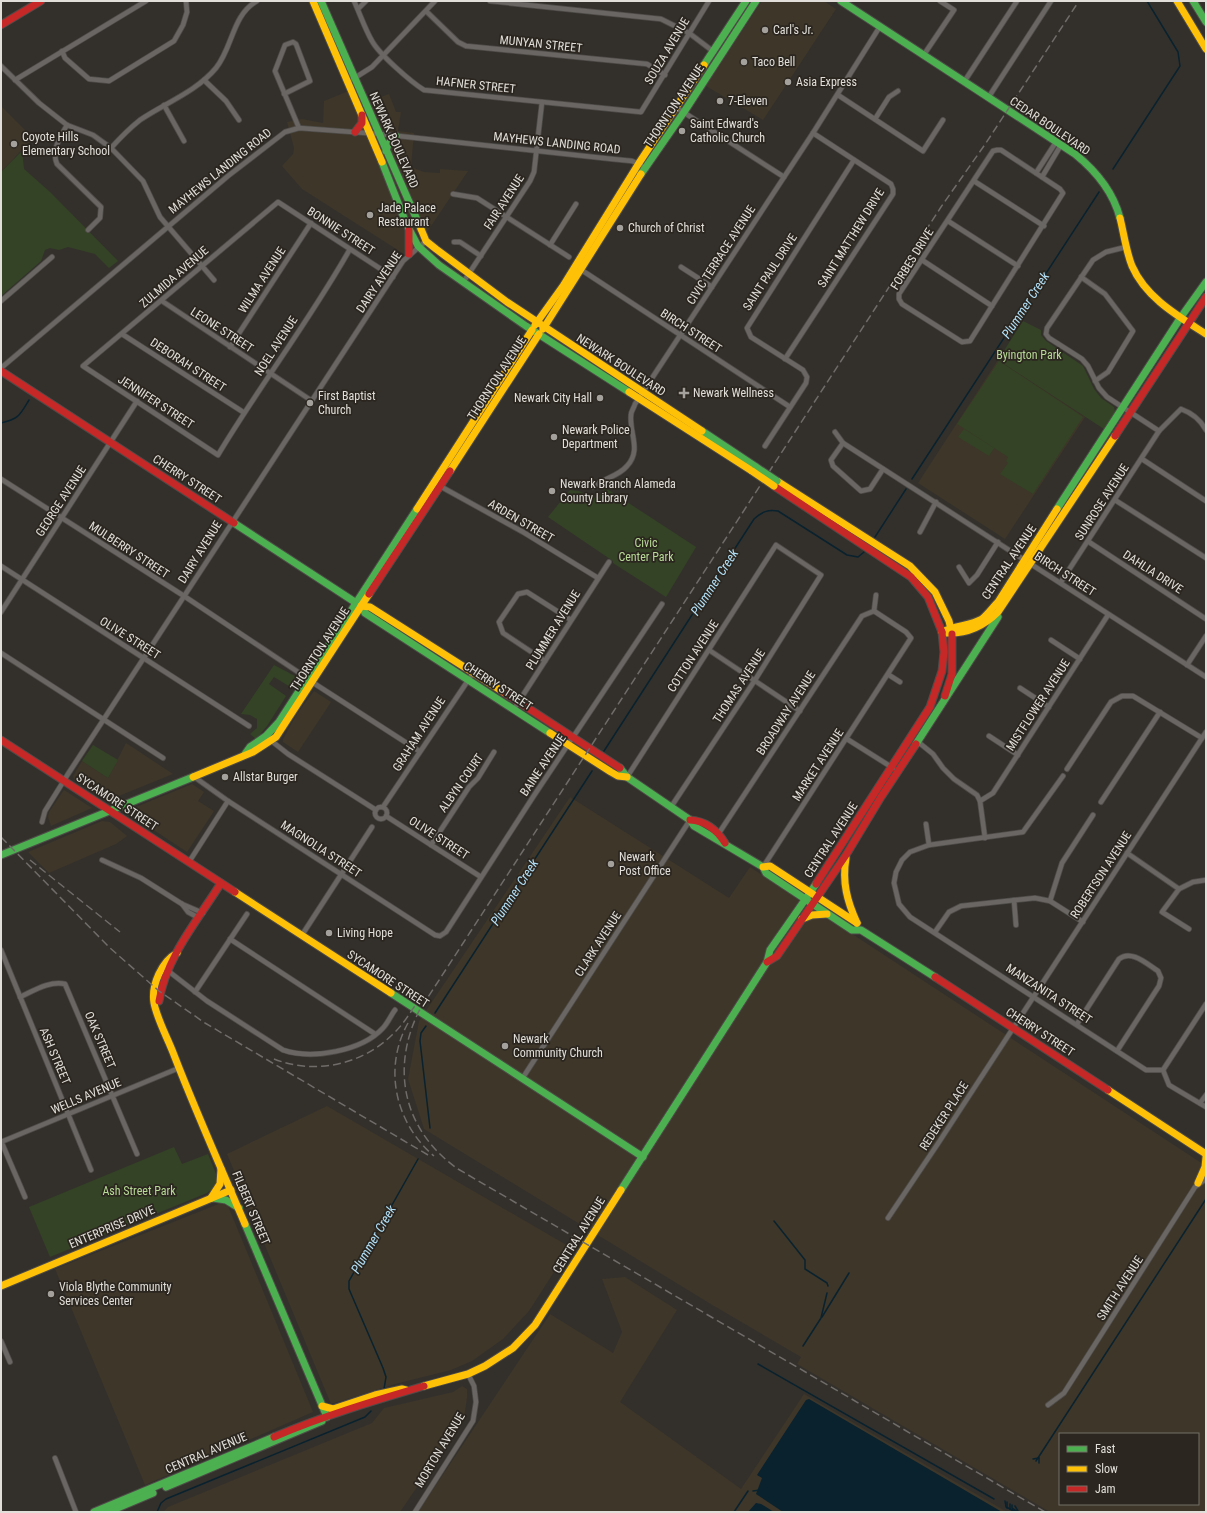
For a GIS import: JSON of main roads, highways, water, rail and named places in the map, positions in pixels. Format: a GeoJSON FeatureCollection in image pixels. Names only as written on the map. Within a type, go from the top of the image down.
{"type":"FeatureCollection","features":[{"type":"Feature","properties":{"kind":"main road"},"geometry":{"type":"LineString","coordinates":[[1,25],[41,1]]}},
{"type":"Feature","properties":{"kind":"main road","name":"NEWARK BOULEVARD"},"geometry":{"type":"LineString","coordinates":[[313,1],[351,80],[380,134],[386,151],[426,241],[507,302],[643,392],[754,469]]}},
{"type":"Feature","properties":{"kind":"main road","name":"NEWARK BOULEVARD"},"geometry":{"type":"LineString","coordinates":[[322,1],[351,80],[362,115],[409,228],[418,246],[439,265],[464,281],[532,330],[639,399],[910,566],[935,592],[952,634],[953,657],[951,675],[947,693],[936,713]]}},
{"type":"Feature","properties":{"kind":"main road","name":"THORNTON AVENUE"},"geometry":{"type":"LineString","coordinates":[[309,680],[351,622],[358,604],[372,592],[545,327],[581,271],[642,165],[677,108],[746,1]]}},
{"type":"Feature","properties":{"kind":"main road","name":"THORNTON AVENUE"},"geometry":{"type":"LineString","coordinates":[[1,855],[253,752],[269,739],[358,604],[434,482],[537,322],[642,165],[684,112],[756,1]]}},
{"type":"Feature","properties":{"kind":"main road","name":"CEDAR BOULEVARD"},"geometry":{"type":"LineString","coordinates":[[841,1],[879,28],[964,82],[1086,163],[1105,185],[1117,207],[1126,247],[1137,275],[1159,303],[1206,334]]}},
{"type":"Feature","properties":{"kind":"main road"},"geometry":{"type":"LineString","coordinates":[[1177,1],[1206,49]]}},
{"type":"Feature","properties":{"kind":"main road"},"geometry":{"type":"LineString","coordinates":[[1194,1],[1206,22]]}},
{"type":"Feature","properties":{"kind":"main road"},"geometry":{"type":"LineString","coordinates":[[355,132],[362,123],[362,115]]}},
{"type":"Feature","properties":{"kind":"main road"},"geometry":{"type":"LineString","coordinates":[[386,151],[388,144],[396,136]]}},
{"type":"Feature","properties":{"kind":"main road"},"geometry":{"type":"LineString","coordinates":[[409,228],[409,254]]}},
{"type":"Feature","properties":{"kind":"main road","name":"CENTRAL AVENUE"},"geometry":{"type":"LineString","coordinates":[[767,962],[777,956],[818,898],[898,771],[939,686],[945,659],[942,632],[950,626],[969,623],[982,618],[998,602],[1181,317],[1206,282]]}},
{"type":"Feature","properties":{"kind":"main road","name":"CENTRAL AVENUE"},"geometry":{"type":"LineString","coordinates":[[952,634],[966,632],[982,626],[996,616],[1004,606],[1131,413],[1188,322],[1206,297]]}},
{"type":"Feature","properties":{"kind":"main road","name":"CHERRY STREET"},"geometry":{"type":"LineString","coordinates":[[1,371],[112,442],[358,604],[365,613],[374,614],[473,673],[618,766],[627,777],[690,820],[694,826],[715,840],[725,843],[763,867],[766,873],[793,892],[852,930],[861,930]]}},
{"type":"Feature","properties":{"kind":"main road","name":"NEWARK BOULEVARD"},"geometry":{"type":"LineString","coordinates":[[776,483],[911,577],[928,597],[942,632]]}},
{"type":"Feature","properties":{"kind":"main road"},"geometry":{"type":"LineString","coordinates":[[351,622],[361,617],[374,614],[372,592]]}},
{"type":"Feature","properties":{"kind":"main road"},"geometry":{"type":"LineString","coordinates":[[936,713],[983,643],[1004,606]]}},
{"type":"Feature","properties":{"kind":"main road"},"geometry":{"type":"LineString","coordinates":[[942,632],[952,634]]}},
{"type":"Feature","properties":{"kind":"main road","name":"CHERRY STREET"},"geometry":{"type":"LineString","coordinates":[[414,639],[467,679],[618,776],[627,777]]}},
{"type":"Feature","properties":{"kind":"main road","name":"CENTRAL AVENUE"},"geometry":{"type":"LineString","coordinates":[[94,1512],[310,1422],[368,1402],[410,1392],[468,1374],[497,1359],[513,1348],[535,1325],[767,962],[770,950],[806,900],[891,766],[936,713]]}},
{"type":"Feature","properties":{"kind":"main road","name":"SYCAMORE STREET"},"geometry":{"type":"LineString","coordinates":[[1,740],[643,1158]]}},
{"type":"Feature","properties":{"kind":"main road","name":"CHERRY STREET"},"geometry":{"type":"LineString","coordinates":[[690,820],[698,820],[719,833],[725,843]]}},
{"type":"Feature","properties":{"kind":"main road"},"geometry":{"type":"LineString","coordinates":[[846,855],[843,882],[845,894],[857,923]]}},
{"type":"Feature","properties":{"kind":"main road","name":"CHERRY STREET"},"geometry":{"type":"LineString","coordinates":[[763,867],[770,866],[857,923],[861,930],[1206,1154]]}},
{"type":"Feature","properties":{"kind":"main road"},"geometry":{"type":"LineString","coordinates":[[157,989],[177,953],[222,884]]}},
{"type":"Feature","properties":{"kind":"main road"},"geometry":{"type":"LineString","coordinates":[[793,892],[796,901],[796,913]]}},
{"type":"Feature","properties":{"kind":"main road"},"geometry":{"type":"LineString","coordinates":[[802,919],[812,915],[828,914]]}},
{"type":"Feature","properties":{"kind":"main road"},"geometry":{"type":"LineString","coordinates":[[157,989],[163,968],[172,955],[177,953]]}},
{"type":"Feature","properties":{"kind":"main road","name":"FILBERT STREET"},"geometry":{"type":"LineString","coordinates":[[157,989],[157,1007],[160,1021],[327,1417]]}},
{"type":"Feature","properties":{"kind":"main road"},"geometry":{"type":"LineString","coordinates":[[1198,1183],[1205,1167],[1206,1157]]}},
{"type":"Feature","properties":{"kind":"main road"},"geometry":{"type":"LineString","coordinates":[[221,1166],[220,1184],[211,1198],[226,1200],[239,1208]]}},
{"type":"Feature","properties":{"kind":"main road","name":"ENTERPRISE DRIVE"},"geometry":{"type":"LineString","coordinates":[[1,1286],[231,1190]]}},
{"type":"Feature","properties":{"kind":"main road"},"geometry":{"type":"LineString","coordinates":[[322,1406],[333,1409],[392,1391],[402,1389],[410,1392]]}},
{"type":"Feature","properties":{"kind":"main road","name":"CENTRAL AVENUE"},"geometry":{"type":"LineString","coordinates":[[108,1512],[313,1426],[327,1417]]}},
{"type":"Feature","properties":{"kind":"water"},"geometry":{"type":"Polygon","coordinates":[[[809,1399],[1002,1512],[783,1512],[756,1494],[762,1478],[757,1475],[806,1400],[809,1399]]]}},
{"type":"Feature","properties":{"kind":"water"},"geometry":{"type":"Polygon","coordinates":[[[756,1503],[761,1504],[774,1512],[748,1512],[756,1503]]]}},
{"type":"Feature","properties":{"kind":"waterway","name":"Plummer Creek"},"geometry":{"type":"LineString","coordinates":[[1113,169],[1180,66],[1178,52],[1147,1]]}},
{"type":"Feature","properties":{"kind":"waterway","name":"Plummer Creek"},"geometry":{"type":"LineString","coordinates":[[912,479],[1099,192]]}},
{"type":"Feature","properties":{"kind":"waterway"},"geometry":{"type":"LineString","coordinates":[[1,423],[12,420],[18,416],[29,400]]}},
{"type":"Feature","properties":{"kind":"waterway","name":"Plummer Creek"},"geometry":{"type":"LineString","coordinates":[[875,537],[906,489]]}},
{"type":"Feature","properties":{"kind":"waterway","name":"Plummer Creek"},"geometry":{"type":"LineString","coordinates":[[604,751],[754,519],[762,513],[774,510],[778,511],[847,555],[858,557],[864,552]]}},
{"type":"Feature","properties":{"kind":"waterway","name":"Plummer Creek"},"geometry":{"type":"LineString","coordinates":[[435,1013],[592,771]]}},
{"type":"Feature","properties":{"kind":"waterway","name":"Plummer Creek"},"geometry":{"type":"LineString","coordinates":[[426,1026],[421,1033],[420,1041],[430,1128]]}},
{"type":"Feature","properties":{"kind":"waterway","name":"Plummer Creek"},"geometry":{"type":"LineString","coordinates":[[384,1389],[386,1377],[349,1289],[349,1281],[418,1159]]}},
{"type":"Feature","properties":{"kind":"waterway"},"geometry":{"type":"LineString","coordinates":[[1036,1461],[1206,1199]]}},
{"type":"Feature","properties":{"kind":"waterway"},"geometry":{"type":"LineString","coordinates":[[774,1221],[805,1260],[805,1269],[827,1283],[828,1286]]}},
{"type":"Feature","properties":{"kind":"waterway"},"geometry":{"type":"LineString","coordinates":[[822,1317],[849,1273]]}},
{"type":"Feature","properties":{"kind":"waterway"},"geometry":{"type":"LineString","coordinates":[[803,1346],[821,1318],[827,1293]]}},
{"type":"Feature","properties":{"kind":"waterway"},"geometry":{"type":"LineString","coordinates":[[758,1364],[994,1499]]}},
{"type":"Feature","properties":{"kind":"waterway","name":"Plummer Creek"},"geometry":{"type":"LineString","coordinates":[[157,1512],[161,1503],[166,1499],[365,1417],[371,1411]]}},
{"type":"Feature","properties":{"kind":"waterway"},"geometry":{"type":"LineString","coordinates":[[1033,1459],[1039,1458]]}},
{"type":"Feature","properties":{"kind":"waterway"},"geometry":{"type":"LineString","coordinates":[[1039,1458],[1039,1463]]}},
{"type":"Feature","properties":{"kind":"waterway"},"geometry":{"type":"LineString","coordinates":[[753,1491],[760,1490]]}},
{"type":"Feature","properties":{"kind":"waterway"},"geometry":{"type":"LineString","coordinates":[[734,1512],[748,1491]]}},
{"type":"Feature","properties":{"kind":"waterway"},"geometry":{"type":"LineString","coordinates":[[1005,1501],[1006,1507],[1016,1512]]}},
{"type":"Feature","properties":{"kind":"waterway"},"geometry":{"type":"LineString","coordinates":[[1007,1502],[1007,1508]]}},
{"type":"Feature","properties":{"kind":"waterway"},"geometry":{"type":"LineString","coordinates":[[1010,1504],[1010,1509],[1017,1512]]}},
{"type":"Feature","properties":{"kind":"waterway"},"geometry":{"type":"LineString","coordinates":[[1012,1505],[1012,1508],[1018,1512]]}},
{"type":"Feature","properties":{"kind":"waterway"},"geometry":{"type":"LineString","coordinates":[[1015,1506],[1018,1511]]}},
{"type":"Feature","properties":{"kind":"railway"},"geometry":{"type":"LineString","coordinates":[[1045,1512],[458,1169],[440,1154],[425,1137],[414,1118],[407,1098],[404,1077],[405,1055],[410,1033],[419,1011],[941,207],[986,143],[1079,1]]}},
{"type":"Feature","properties":{"kind":"railway"},"geometry":{"type":"LineString","coordinates":[[1,837],[110,948],[159,991],[205,1023],[428,1155]]}},
{"type":"Feature","properties":{"kind":"railway"},"geometry":{"type":"LineString","coordinates":[[30,860],[120,932]]}},
{"type":"Feature","properties":{"kind":"railway"},"geometry":{"type":"LineString","coordinates":[[274,1059],[290,1064],[305,1066],[337,1064],[352,1060],[366,1054],[392,1035],[403,1023],[418,1001]]}},
{"type":"Feature","properties":{"kind":"railway"},"geometry":{"type":"LineString","coordinates":[[408,1023],[400,1040],[396,1058],[395,1076],[397,1094],[402,1111],[410,1128],[421,1143],[434,1156]]}},
{"type":"Feature","properties":{"kind":"place","name":"Carl's Jr."},"geometry":{"type":"Point","coordinates":[765,30]}},
{"type":"Feature","properties":{"kind":"place","name":"Taco Bell"},"geometry":{"type":"Point","coordinates":[744,62]}},
{"type":"Feature","properties":{"kind":"place","name":"Asia Express"},"geometry":{"type":"Point","coordinates":[788,82]}},
{"type":"Feature","properties":{"kind":"place","name":"7-Eleven"},"geometry":{"type":"Point","coordinates":[720,101]}},
{"type":"Feature","properties":{"kind":"place","name":"Saint Edward's Catholic Church"},"geometry":{"type":"Point","coordinates":[682,131]}},
{"type":"Feature","properties":{"kind":"place","name":"Coyote Hills Elementary School"},"geometry":{"type":"Point","coordinates":[14,144]}},
{"type":"Feature","properties":{"kind":"place","name":"Jade Palace Restaurant"},"geometry":{"type":"Point","coordinates":[370,215]}},
{"type":"Feature","properties":{"kind":"place","name":"Church of Christ"},"geometry":{"type":"Point","coordinates":[620,228]}},
{"type":"Feature","properties":{"kind":"place","name":"Newark Wellness"},"geometry":{"type":"Point","coordinates":[684,393]}},
{"type":"Feature","properties":{"kind":"place","name":"Newark City Hall"},"geometry":{"type":"Point","coordinates":[600,398]}},
{"type":"Feature","properties":{"kind":"place","name":"First Baptist Church"},"geometry":{"type":"Point","coordinates":[310,403]}},
{"type":"Feature","properties":{"kind":"place","name":"Newark Police Department"},"geometry":{"type":"Point","coordinates":[554,437]}},
{"type":"Feature","properties":{"kind":"place","name":"Newark Branch Alameda County Library"},"geometry":{"type":"Point","coordinates":[552,491]}},
{"type":"Feature","properties":{"kind":"place","name":"Allstar Burger"},"geometry":{"type":"Point","coordinates":[225,777]}},
{"type":"Feature","properties":{"kind":"place","name":"Newark Post Office"},"geometry":{"type":"Point","coordinates":[611,864]}},
{"type":"Feature","properties":{"kind":"place","name":"Living Hope"},"geometry":{"type":"Point","coordinates":[329,933]}},
{"type":"Feature","properties":{"kind":"place","name":"Newark Community Church"},"geometry":{"type":"Point","coordinates":[505,1046]}},
{"type":"Feature","properties":{"kind":"place","name":"Viola Blythe Community Services Center"},"geometry":{"type":"Point","coordinates":[51,1294]}},
{"type":"Feature","properties":{"kind":"park label","name":"Byington Park"},"geometry":{"type":"Point","coordinates":[1029,355]}},
{"type":"Feature","properties":{"kind":"park label","name":"Civic Center Park"},"geometry":{"type":"Point","coordinates":[646,550]}},
{"type":"Feature","properties":{"kind":"park label","name":"Ash Street Park"},"geometry":{"type":"Point","coordinates":[139,1191]}}]}
